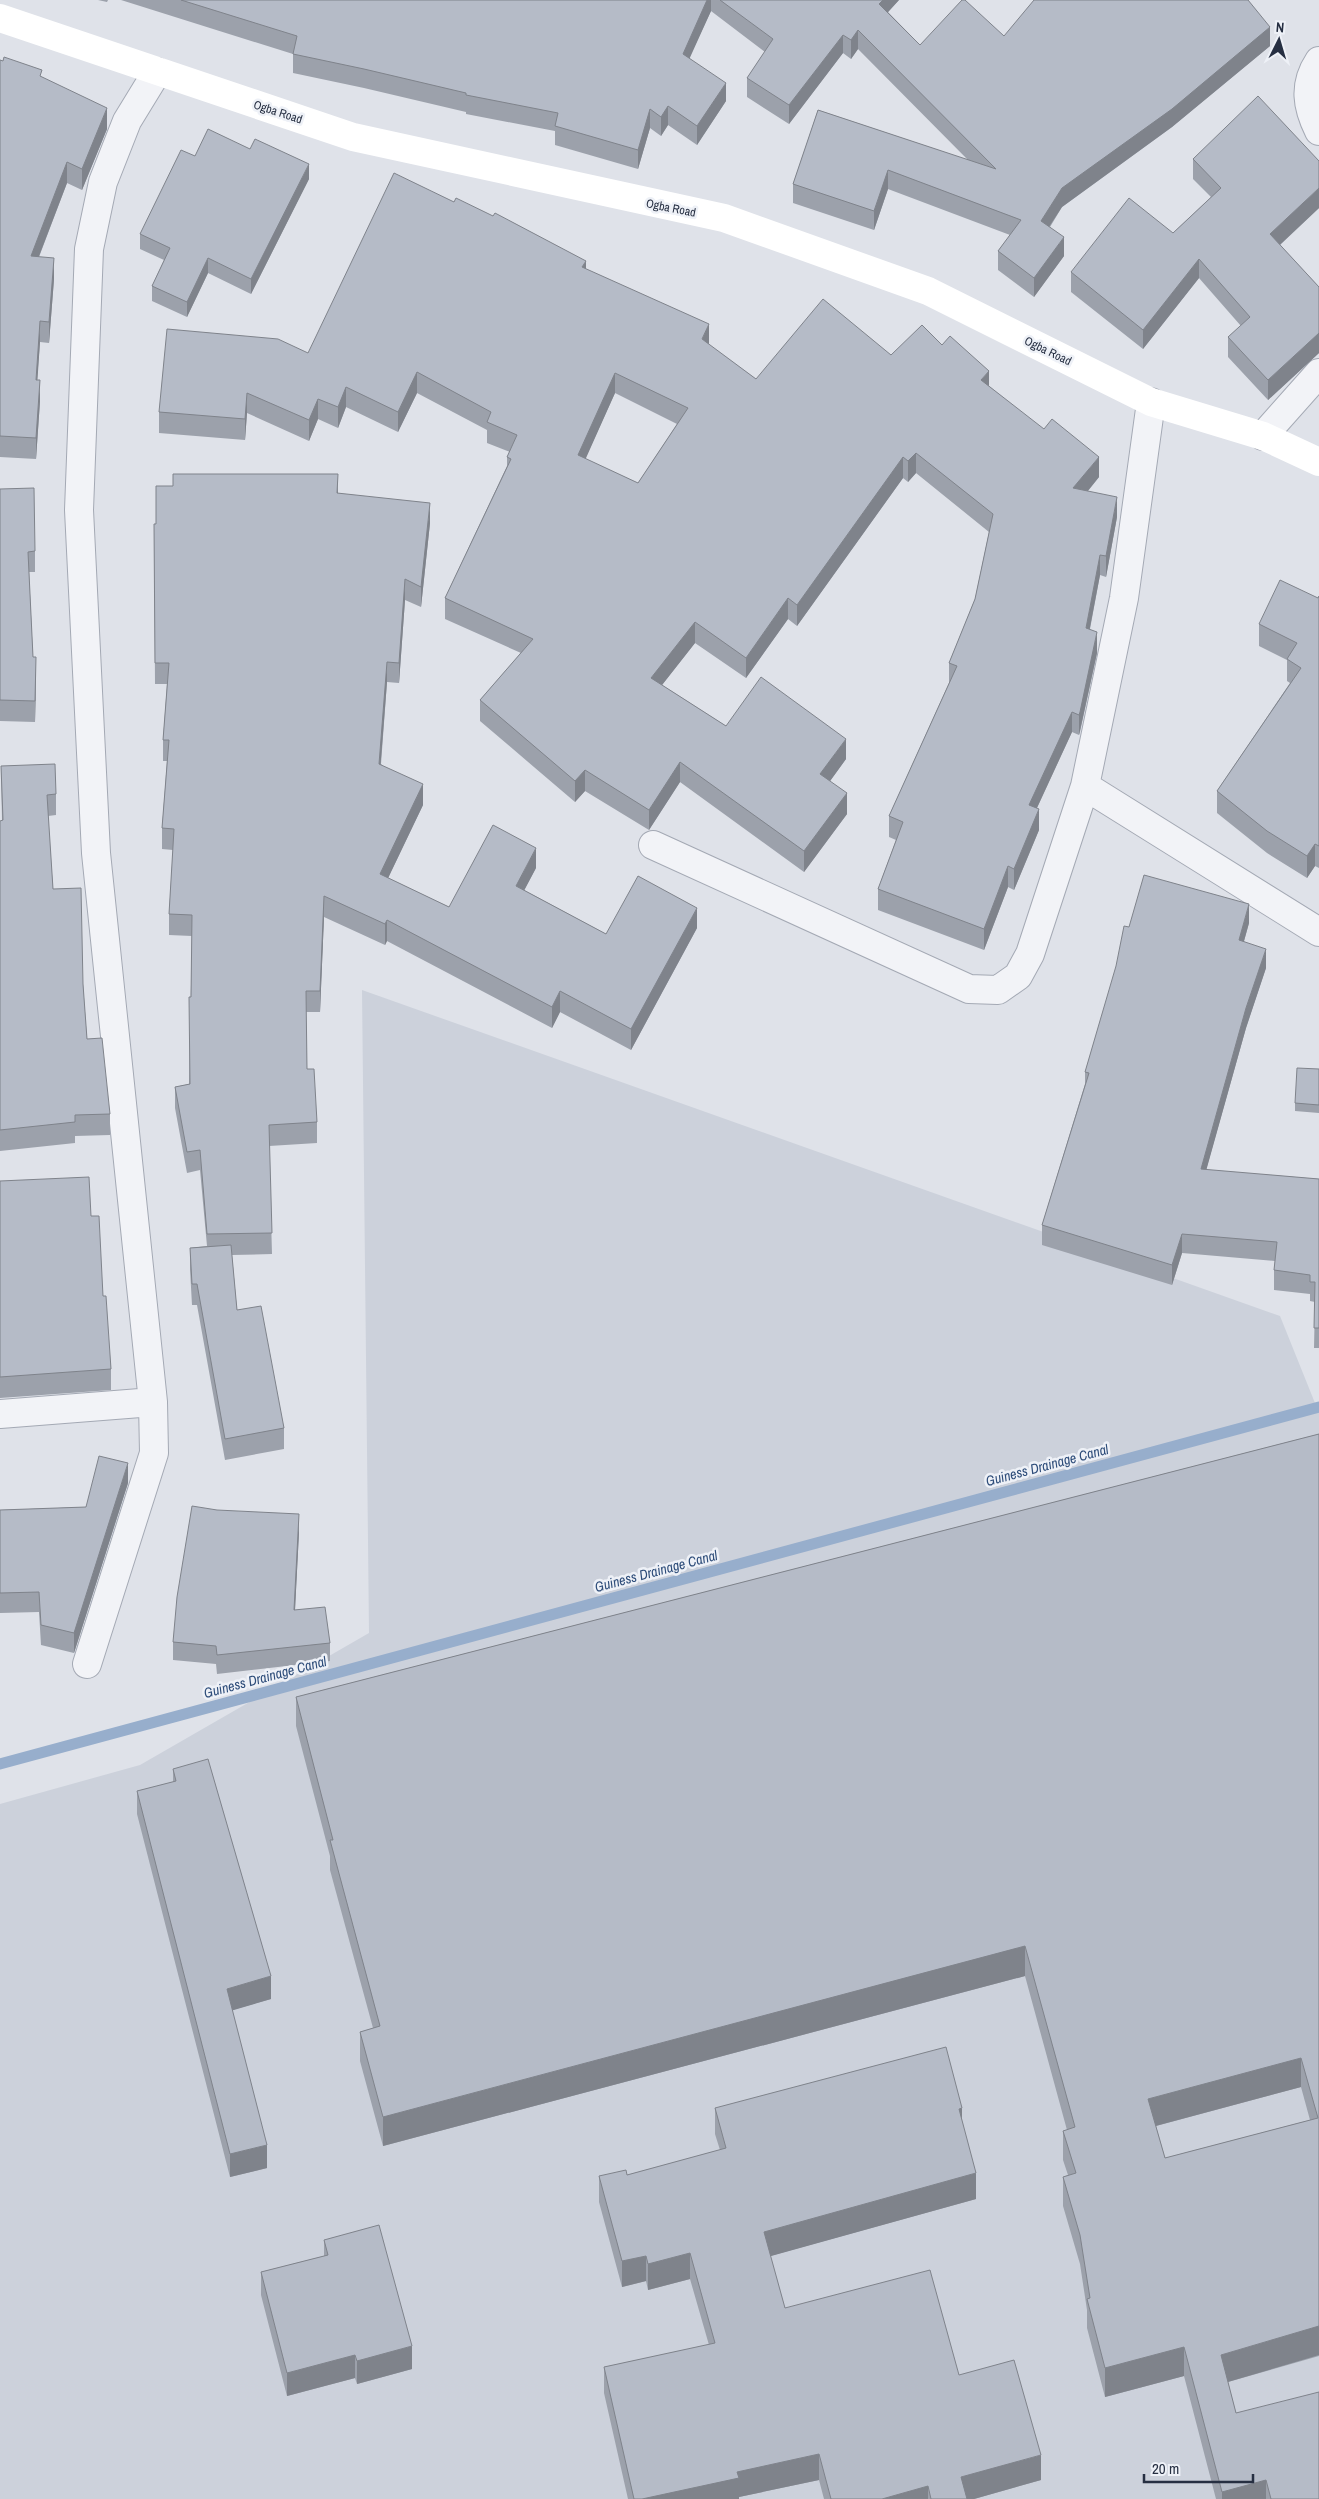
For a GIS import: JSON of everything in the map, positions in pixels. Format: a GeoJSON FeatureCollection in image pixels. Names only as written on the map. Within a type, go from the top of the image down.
{"type":"FeatureCollection","features":[{"type":"Feature","properties":{"kind":"main road","name":"Ogba Road"},"geometry":{"type":"LineString","coordinates":[[0,18],[353,137],[724,218],[928,291],[1150,402],[1263,436],[1319,462]]}},
{"type":"Feature","properties":{"kind":"street"},"geometry":{"type":"LineString","coordinates":[[1319,61],[1312,72],[1308,93],[1310,111],[1319,131]]}},
{"type":"Feature","properties":{"kind":"street"},"geometry":{"type":"LineString","coordinates":[[87,1664],[154,1454],[153,1402],[96,853],[79,510],[89,249],[103,182],[127,122],[157,72]]}},
{"type":"Feature","properties":{"kind":"street"},"geometry":{"type":"LineString","coordinates":[[1263,436],[1319,373]]}},
{"type":"Feature","properties":{"kind":"street"},"geometry":{"type":"LineString","coordinates":[[654,845],[969,989],[998,990],[1018,976],[1030,954],[1085,786],[1124,598],[1150,402]]}},
{"type":"Feature","properties":{"kind":"street"},"geometry":{"type":"LineString","coordinates":[[1085,786],[1319,932]]}},
{"type":"Feature","properties":{"kind":"street"},"geometry":{"type":"LineString","coordinates":[[0,1414],[153,1402]]}},
{"type":"Feature","properties":{"kind":"shaded area"},"geometry":{"type":"Polygon","coordinates":[[[362,990],[1280,1316],[1319,1413],[1319,2499],[0,2499],[0,1804],[140,1765],[369,1633],[362,990]]]}},
{"type":"Feature","properties":{"kind":"building"},"geometry":{"type":"Polygon","coordinates":[[[181,0],[707,0],[683,54],[726,83],[697,126],[668,106],[661,117],[650,109],[638,150],[555,126],[558,113],[466,95],[466,93],[293,54],[297,36],[181,0]]]}},
{"type":"Feature","properties":{"kind":"building"},"geometry":{"type":"Polygon","coordinates":[[[720,0],[883,0],[879,4],[920,45],[962,0],[965,0],[1004,36],[1034,0],[1248,0],[1270,27],[1172,109],[1062,188],[1041,221],[1064,237],[1034,278],[998,251],[1021,220],[888,170],[874,211],[793,184],[818,110],[996,169],[858,30],[851,40],[843,35],[789,105],[747,78],[773,39],[720,0]]]}},
{"type":"Feature","properties":{"kind":"building"},"geometry":{"type":"Polygon","coordinates":[[[4,57],[42,70],[40,76],[107,108],[82,169],[67,162],[31,256],[54,258],[49,322],[40,321],[36,380],[40,380],[36,438],[0,436],[0,60],[3,61],[4,57]]]}},
{"type":"Feature","properties":{"kind":"building"},"geometry":{"type":"Polygon","coordinates":[[[1258,96],[1319,161],[1319,188],[1270,234],[1319,287],[1319,333],[1268,380],[1228,337],[1250,317],[1199,259],[1143,330],[1071,272],[1129,198],[1173,233],[1221,188],[1193,159],[1258,96]]]}},
{"type":"Feature","properties":{"kind":"building"},"geometry":{"type":"Polygon","coordinates":[[[208,129],[250,149],[255,139],[309,164],[251,279],[208,258],[187,302],[152,286],[170,248],[140,234],[181,150],[195,156],[208,129]]]}},
{"type":"Feature","properties":{"kind":"building"},"geometry":{"type":"Polygon","coordinates":[[[394,173],[454,202],[456,198],[493,216],[495,213],[586,261],[582,267],[709,324],[702,339],[756,379],[823,299],[891,355],[922,325],[942,345],[950,336],[989,371],[981,380],[1044,429],[1052,419],[1099,457],[1073,488],[1117,497],[1106,556],[1100,555],[1086,628],[1097,632],[1080,712],[1079,715],[1072,712],[1029,805],[1039,809],[1014,869],[1008,866],[984,929],[878,889],[903,822],[889,816],[957,666],[949,663],[975,599],[993,514],[916,453],[908,461],[903,457],[797,605],[788,598],[746,658],[695,622],[651,678],[726,726],[761,677],[846,739],[820,774],[847,793],[804,851],[680,762],[649,810],[585,770],[575,781],[480,700],[533,639],[445,598],[511,459],[507,457],[517,435],[487,422],[491,412],[417,372],[398,412],[346,387],[338,407],[318,399],[309,420],[247,393],[245,419],[159,412],[167,329],[278,339],[308,353],[394,173]],[[615,373],[578,455],[638,483],[688,408],[615,373]]]}},
{"type":"Feature","properties":{"kind":"building"},"geometry":{"type":"Polygon","coordinates":[[[173,474],[338,474],[337,493],[430,503],[421,587],[405,579],[399,663],[387,662],[379,764],[423,784],[380,874],[449,907],[493,825],[536,848],[516,886],[606,934],[638,876],[697,908],[631,1029],[560,991],[552,1007],[387,920],[385,924],[324,896],[320,991],[306,991],[307,1069],[314,1069],[317,1122],[269,1125],[272,1233],[207,1234],[200,1150],[187,1152],[175,1087],[190,1084],[189,997],[191,997],[192,915],[169,914],[174,829],[162,828],[169,740],[163,740],[169,663],[155,663],[154,524],[156,524],[156,486],[173,486],[173,474]]]}},
{"type":"Feature","properties":{"kind":"building"},"geometry":{"type":"Polygon","coordinates":[[[34,488],[35,551],[28,552],[33,657],[36,657],[35,701],[0,700],[0,489],[34,488]]]}},
{"type":"Feature","properties":{"kind":"building"},"geometry":{"type":"Polygon","coordinates":[[[1280,580],[1318,598],[1319,596],[1319,846],[1315,844],[1307,856],[1267,831],[1217,791],[1301,668],[1287,659],[1297,643],[1259,624],[1280,580]]]}},
{"type":"Feature","properties":{"kind":"building"},"geometry":{"type":"Polygon","coordinates":[[[55,764],[56,794],[47,795],[53,889],[81,888],[83,984],[87,1039],[102,1038],[110,1114],[75,1115],[75,1122],[0,1130],[0,821],[3,820],[1,766],[55,764]]]}},
{"type":"Feature","properties":{"kind":"building"},"geometry":{"type":"Polygon","coordinates":[[[1144,875],[1249,904],[1239,940],[1266,949],[1246,1008],[1201,1169],[1319,1179],[1319,1328],[1314,1328],[1315,1282],[1310,1282],[1310,1275],[1274,1270],[1277,1242],[1182,1234],[1172,1265],[1042,1225],[1089,1073],[1085,1072],[1116,966],[1124,926],[1129,927],[1144,875]]]}},
{"type":"Feature","properties":{"kind":"building"},"geometry":{"type":"Polygon","coordinates":[[[1297,1068],[1319,1069],[1319,1105],[1295,1103],[1297,1068]]]}},
{"type":"Feature","properties":{"kind":"building"},"geometry":{"type":"Polygon","coordinates":[[[89,1177],[91,1216],[99,1216],[103,1296],[106,1296],[111,1369],[0,1377],[0,1181],[89,1177]]]}},
{"type":"Feature","properties":{"kind":"building"},"geometry":{"type":"Polygon","coordinates":[[[231,1245],[237,1310],[261,1306],[284,1428],[225,1439],[197,1284],[192,1284],[190,1248],[231,1245]]]}},
{"type":"Feature","properties":{"kind":"building"},"geometry":{"type":"Polygon","coordinates":[[[1319,1434],[1319,2326],[1221,2355],[1236,2413],[1319,2392],[1319,2499],[1271,2499],[1266,2480],[1222,2492],[1184,2347],[1105,2368],[1087,2299],[1090,2298],[1080,2235],[1063,2177],[1076,2173],[1063,2131],[1075,2127],[1025,1946],[383,2117],[360,2032],[380,2026],[330,1840],[333,1840],[296,1697],[1319,1434]],[[1301,2058],[1148,2099],[1165,2158],[1318,2118],[1301,2058]]]}},
{"type":"Feature","properties":{"kind":"building"},"geometry":{"type":"Polygon","coordinates":[[[99,1456],[128,1463],[74,1633],[41,1625],[39,1592],[0,1593],[0,1510],[86,1507],[99,1456]]]}},
{"type":"Feature","properties":{"kind":"building"},"geometry":{"type":"Polygon","coordinates":[[[192,1506],[217,1510],[299,1514],[294,1610],[325,1607],[330,1643],[217,1655],[216,1646],[173,1642],[177,1597],[192,1506]]]}},
{"type":"Feature","properties":{"kind":"building"},"geometry":{"type":"Polygon","coordinates":[[[208,1759],[271,1976],[227,1989],[267,2145],[230,2154],[137,1791],[176,1781],[173,1769],[208,1759]]]}},
{"type":"Feature","properties":{"kind":"building"},"geometry":{"type":"Polygon","coordinates":[[[946,2047],[962,2108],[959,2109],[976,2173],[764,2232],[785,2308],[930,2270],[959,2375],[1014,2360],[1041,2455],[961,2477],[967,2499],[931,2499],[928,2486],[882,2499],[831,2499],[819,2454],[737,2472],[739,2478],[642,2499],[634,2499],[604,2367],[715,2343],[690,2253],[648,2264],[646,2256],[622,2261],[599,2176],[626,2170],[627,2175],[726,2148],[715,2108],[946,2047]]]}},
{"type":"Feature","properties":{"kind":"building"},"geometry":{"type":"Polygon","coordinates":[[[379,2225],[412,2346],[357,2361],[355,2355],[287,2373],[261,2272],[328,2255],[324,2240],[379,2225]]]}},
{"type":"Feature","properties":{"kind":"waterway","name":"Guiness Drainage Canal"},"geometry":{"type":"LineString","coordinates":[[0,1764],[1319,1407]]}}]}
